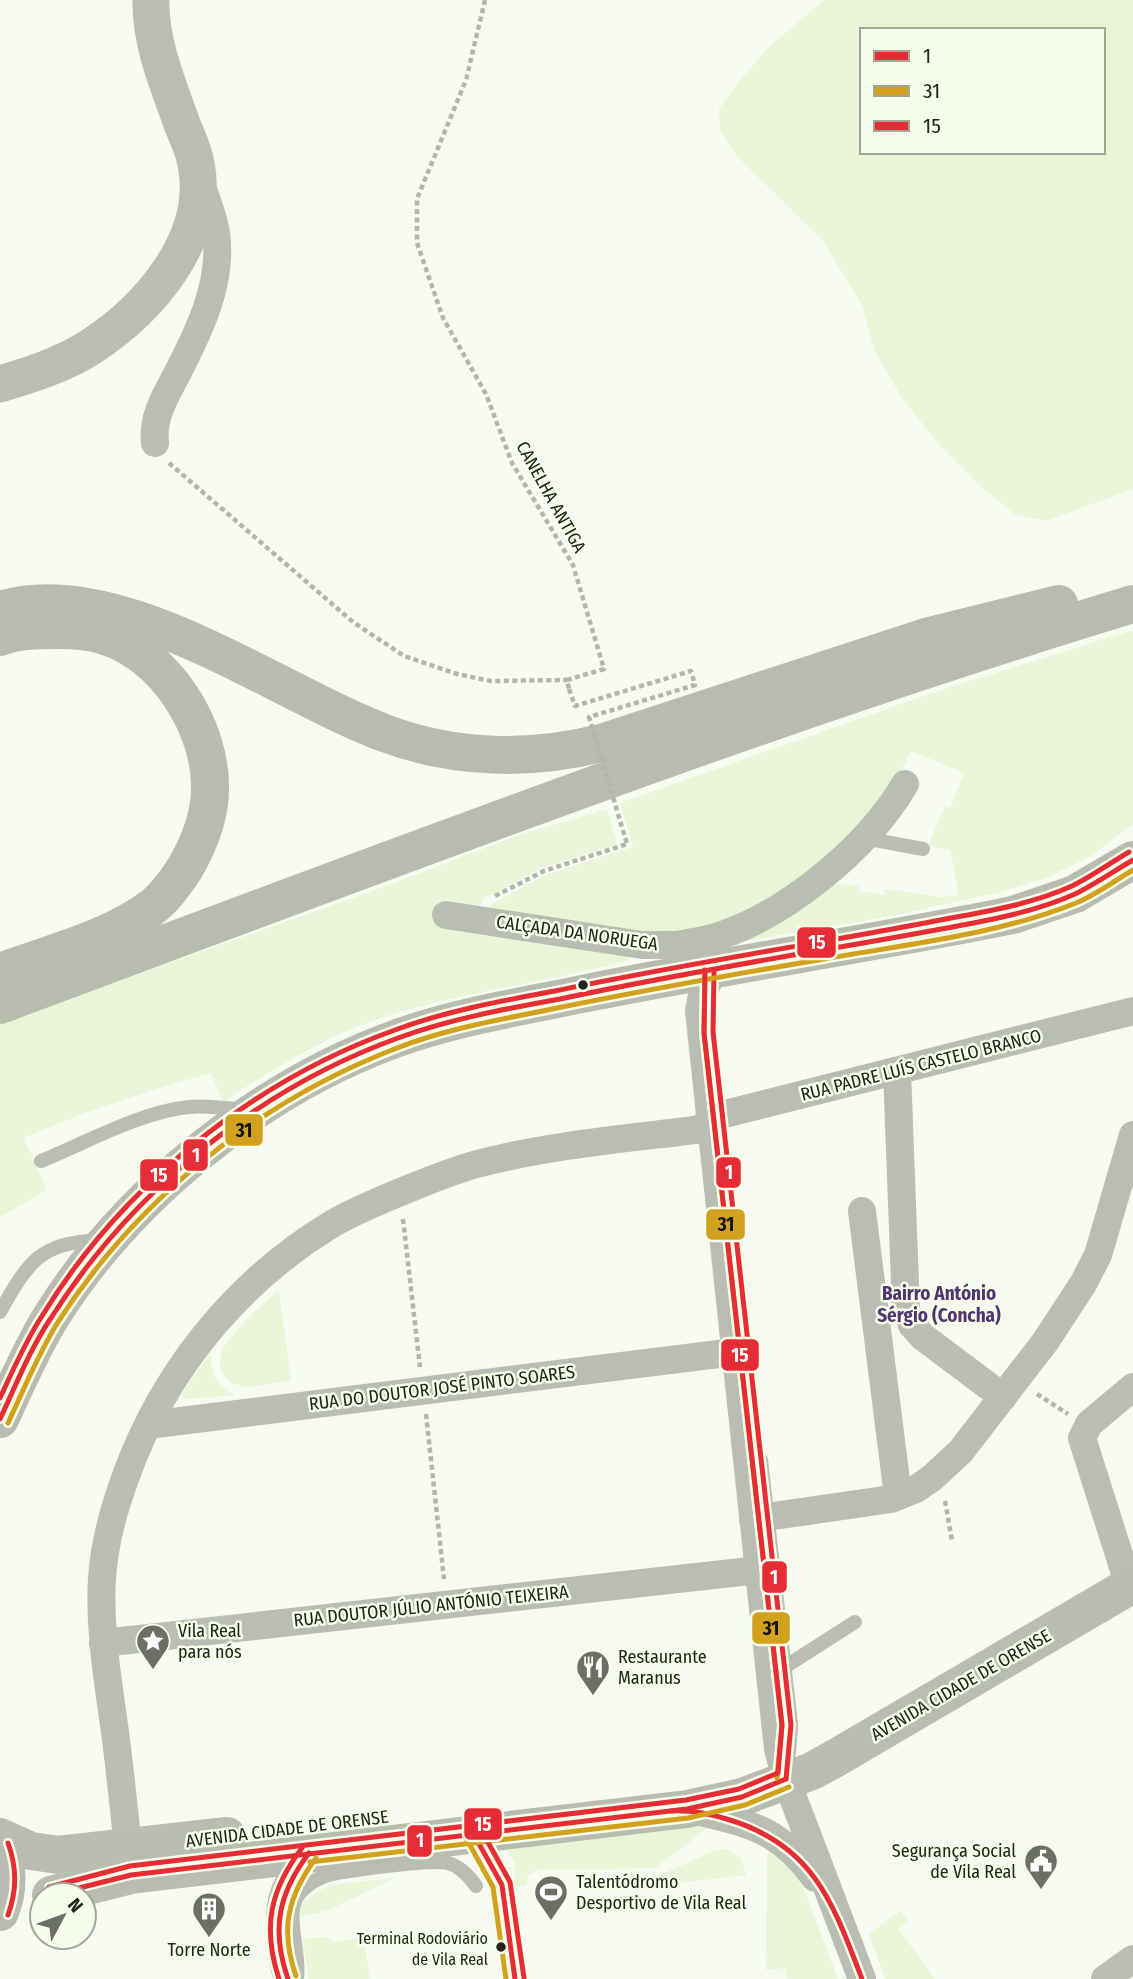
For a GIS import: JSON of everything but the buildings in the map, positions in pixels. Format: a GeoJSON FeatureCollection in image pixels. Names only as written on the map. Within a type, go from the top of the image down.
{"type":"FeatureCollection","features":[{"type":"Feature","properties":{"kind":"highway"},"geometry":{"type":"LineString","coordinates":[[0,1005],[591,787],[876,687],[1094,606],[1133,584]]}},
{"type":"Feature","properties":{"kind":"highway"},"geometry":{"type":"LineString","coordinates":[[0,610],[31,604],[69,604],[134,618],[211,650],[322,706],[388,735],[419,744],[485,755],[517,755],[575,750],[601,743],[918,639],[1094,606],[1133,606]]}},
{"type":"Feature","properties":{"kind":"highway"},"geometry":{"type":"LineString","coordinates":[[0,984],[590,769],[1094,606]]}},
{"type":"Feature","properties":{"kind":"highway"},"geometry":{"type":"LineString","coordinates":[[0,638],[34,630],[68,630],[105,636],[136,652],[162,673],[186,704],[199,730],[208,760],[210,789],[206,818],[196,850],[177,881],[153,907],[98,936],[0,972]]}},
{"type":"Feature","properties":{"kind":"main road"},"geometry":{"type":"LineString","coordinates":[[0,1419],[51,1318],[108,1241],[169,1180],[256,1111],[356,1056],[418,1031],[711,954],[1013,915],[1075,894],[1133,860]]}},
{"type":"Feature","properties":{"kind":"main road","name":"AVENIDA CIDADE DE ORENSE"},"geometry":{"type":"LineString","coordinates":[[98,1883],[131,1875],[687,1809],[742,1797],[834,1759],[1131,1585]]}},
{"type":"Feature","properties":{"kind":"main road","name":"AVENIDA CIDADE DE ORENSE"},"geometry":{"type":"LineString","coordinates":[[0,1837],[31,1851],[52,1854],[128,1848],[735,1778],[755,1776],[786,1779]]}},
{"type":"Feature","properties":{"kind":"main road"},"geometry":{"type":"LineString","coordinates":[[0,1846],[8,1879],[0,1912]]}},
{"type":"Feature","properties":{"kind":"main road"},"geometry":{"type":"LineString","coordinates":[[0,1920],[28,1905]]}},
{"type":"Feature","properties":{"kind":"street"},"geometry":{"type":"LineString","coordinates":[[151,0],[159,58],[193,151],[216,233],[216,272],[212,293],[197,334],[158,411],[153,433],[155,443]]}},
{"type":"Feature","properties":{"kind":"street"},"geometry":{"type":"LineString","coordinates":[[0,384],[46,369],[88,348],[143,303],[170,269],[190,234],[197,209],[198,175]]}},
{"type":"Feature","properties":{"kind":"street","name":"CALÇADA DA NORUEGA"},"geometry":{"type":"LineString","coordinates":[[446,915],[642,945],[677,945],[711,954],[742,927],[775,910],[825,873],[886,814],[905,783]]}},
{"type":"Feature","properties":{"kind":"street"},"geometry":{"type":"LineString","coordinates":[[711,954],[699,1011],[714,1120],[735,1352],[760,1518],[759,1570],[777,1672],[778,1749],[786,1779],[862,1979]]}},
{"type":"Feature","properties":{"kind":"street","name":"RUA PADRE LUÍS CASTELO BRANCO"},"geometry":{"type":"LineString","coordinates":[[128,1848],[103,1643],[102,1589],[105,1548],[119,1493],[148,1425],[174,1375],[209,1328],[250,1287],[305,1243],[358,1210],[479,1163],[714,1120],[897,1070],[1133,1011]]}},
{"type":"Feature","properties":{"kind":"street"},"geometry":{"type":"LineString","coordinates":[[897,1070],[904,1300],[909,1321],[923,1337],[1009,1389]]}},
{"type":"Feature","properties":{"kind":"street"},"geometry":{"type":"LineString","coordinates":[[760,1518],[874,1502],[898,1496],[916,1489],[940,1472],[961,1451],[1057,1326],[1093,1267],[1133,1135]]}},
{"type":"Feature","properties":{"kind":"street"},"geometry":{"type":"LineString","coordinates":[[862,1210],[898,1496]]}},
{"type":"Feature","properties":{"kind":"street","name":"RUA DO DOUTOR JOSÉ PINTO SOARES"},"geometry":{"type":"LineString","coordinates":[[148,1425],[735,1352]]}},
{"type":"Feature","properties":{"kind":"street"},"geometry":{"type":"LineString","coordinates":[[1131,1585],[1084,1448],[1083,1436],[1087,1426],[1133,1387]]}},
{"type":"Feature","properties":{"kind":"street","name":"RUA DOUTOR JÚLIO ANTÓNIO TEIXEIRA"},"geometry":{"type":"LineString","coordinates":[[103,1643],[759,1570]]}},
{"type":"Feature","properties":{"kind":"street"},"geometry":{"type":"LineString","coordinates":[[687,1809],[741,1821],[770,1833],[796,1854],[834,1906]]}},
{"type":"Feature","properties":{"kind":"street"},"geometry":{"type":"LineString","coordinates":[[288,1979],[279,1927],[280,1903],[288,1881],[309,1853]]}},
{"type":"Feature","properties":{"kind":"street"},"geometry":{"type":"LineString","coordinates":[[1105,1979],[1133,1959]]}},
{"type":"Feature","properties":{"kind":"lane"},"geometry":{"type":"LineString","coordinates":[[864,838],[923,849]]}},
{"type":"Feature","properties":{"kind":"lane"},"geometry":{"type":"LineString","coordinates":[[41,1161],[168,1110],[202,1107],[256,1111]]}},
{"type":"Feature","properties":{"kind":"lane"},"geometry":{"type":"LineString","coordinates":[[714,1120],[777,1672],[855,1622]]}},
{"type":"Feature","properties":{"kind":"lane"},"geometry":{"type":"LineString","coordinates":[[0,1312],[25,1270],[49,1249],[68,1243],[108,1241]]}},
{"type":"Feature","properties":{"kind":"lane"},"geometry":{"type":"LineString","coordinates":[[472,1833],[496,1871],[503,1889],[515,1979]]}},
{"type":"Feature","properties":{"kind":"lane"},"geometry":{"type":"LineString","coordinates":[[297,1979],[294,1904],[302,1890],[318,1879],[346,1872],[441,1861],[461,1869],[476,1886]]}},
{"type":"Feature","properties":{"kind":"path","name":"CANELHA ANTIGA"},"geometry":{"type":"LineString","coordinates":[[485,0],[466,80],[417,199],[417,243],[443,318],[486,394],[512,463],[575,570],[604,669],[567,680]]}},
{"type":"Feature","properties":{"kind":"path"},"geometry":{"type":"LineString","coordinates":[[155,443],[182,476],[353,622],[391,649],[418,662],[472,678],[516,682],[567,680],[575,706],[691,671],[695,685],[589,717],[627,844],[544,871],[486,901],[482,919]]}},
{"type":"Feature","properties":{"kind":"path"},"geometry":{"type":"LineString","coordinates":[[1009,1389],[1087,1426]]}},
{"type":"Feature","properties":{"kind":"path"},"geometry":{"type":"LineString","coordinates":[[940,1472],[953,1541]]}},
{"type":"Feature","properties":{"kind":"green space"},"geometry":{"type":"Polygon","coordinates":[[[824,0],[1133,0],[1133,489],[1046,521],[1014,514],[977,483],[936,441],[902,398],[875,352],[862,305],[822,240],[737,156],[720,131],[719,109],[770,46],[824,0]]]}},
{"type":"Feature","properties":{"kind":"green space"},"geometry":{"type":"Polygon","coordinates":[[[1133,630],[1133,824],[1091,856],[1046,878],[1000,892],[897,915],[726,944],[819,884],[859,885],[859,891],[884,895],[885,889],[939,897],[959,895],[950,850],[928,846],[945,806],[950,808],[964,773],[911,751],[883,799],[824,860],[748,913],[688,933],[637,935],[489,913],[492,904],[545,875],[633,847],[620,803],[935,692],[1133,630]]]}},
{"type":"Feature","properties":{"kind":"green space"},"geometry":{"type":"Polygon","coordinates":[[[607,809],[617,844],[542,868],[483,899],[479,911],[626,955],[629,960],[383,1017],[300,1054],[223,1102],[211,1073],[116,1102],[47,1128],[24,1138],[47,1190],[0,1217],[0,1023],[378,889],[519,835],[607,809]]]}},
{"type":"Feature","properties":{"kind":"green space"},"geometry":{"type":"Polygon","coordinates":[[[279,1290],[291,1381],[247,1387],[231,1383],[220,1367],[221,1355],[226,1345],[242,1324],[279,1290]]]}},
{"type":"Feature","properties":{"kind":"green space"},"geometry":{"type":"Polygon","coordinates":[[[211,1352],[216,1378],[224,1388],[236,1395],[185,1399],[182,1394],[211,1352]]]}},
{"type":"Feature","properties":{"kind":"green space"},"geometry":{"type":"Polygon","coordinates":[[[717,1821],[655,1868],[537,1870],[528,1875],[526,1885],[515,1886],[514,1860],[503,1847],[717,1821]]]}},
{"type":"Feature","properties":{"kind":"green space"},"geometry":{"type":"Polygon","coordinates":[[[727,1849],[741,1858],[746,1875],[632,1888],[713,1851],[727,1849]]]}},
{"type":"Feature","properties":{"kind":"green space"},"geometry":{"type":"Polygon","coordinates":[[[772,1853],[804,1889],[838,1979],[787,1979],[785,1968],[766,1970],[767,1859],[768,1854],[772,1853]]]}},
{"type":"Feature","properties":{"kind":"green space"},"geometry":{"type":"Polygon","coordinates":[[[395,1878],[329,1910],[300,1917],[302,1904],[318,1891],[331,1885],[395,1878]]]}},
{"type":"Feature","properties":{"kind":"green space"},"geometry":{"type":"Polygon","coordinates":[[[900,1911],[908,1921],[898,1928],[935,1979],[885,1979],[869,1934],[900,1911]]]}},
{"type":"Feature","properties":{"kind":"green space"},"geometry":{"type":"Polygon","coordinates":[[[324,1937],[335,1942],[357,1938],[364,1940],[370,1979],[308,1979],[303,1939],[324,1937]]]}},
{"type":"Feature","properties":{"kind":"transit line","name":"15"},"geometry":{"type":"LineString","coordinates":[[0,1398],[30,1336],[74,1269],[110,1224],[151,1182],[194,1144],[241,1109],[291,1078],[342,1052],[414,1023],[474,1007],[1012,906],[1072,886],[1129,852]]}},
{"type":"Feature","properties":{"kind":"transit line","name":"1"},"geometry":{"type":"LineString","coordinates":[[0,1419],[43,1330],[83,1272],[119,1228],[159,1187],[247,1116],[346,1060],[418,1031],[478,1015],[1012,915],[1075,894],[1133,860]]}},
{"type":"Feature","properties":{"kind":"transit line","name":"31"},"geometry":{"type":"LineString","coordinates":[[8,1423],[58,1322],[125,1234],[206,1158],[250,1125],[346,1070],[416,1041],[476,1025],[690,982],[952,937],[1015,923],[1083,900],[1133,870]]}},
{"type":"Feature","properties":{"kind":"transit line","name":"31"},"geometry":{"type":"LineString","coordinates":[[705,970],[704,1033],[782,1725],[777,1778]]}},
{"type":"Feature","properties":{"kind":"transit line","name":"15"},"geometry":{"type":"LineString","coordinates":[[72,1881],[130,1866],[686,1800],[739,1789],[778,1773],[782,1725],[704,1033],[705,970]]}},
{"type":"Feature","properties":{"kind":"transit line","name":"1"},"geometry":{"type":"LineString","coordinates":[[714,970],[713,1032],[791,1725],[786,1779]]}},
{"type":"Feature","properties":{"kind":"transit line","name":"1"},"geometry":{"type":"LineString","coordinates":[[98,1883],[131,1875],[687,1809],[742,1797],[786,1779]]}},
{"type":"Feature","properties":{"kind":"transit line","name":"31"},"geometry":{"type":"LineString","coordinates":[[310,1862],[688,1818],[745,1805],[789,1787]]}},
{"type":"Feature","properties":{"kind":"transit line","name":"1"},"geometry":{"type":"LineString","coordinates":[[671,1811],[701,1813],[730,1820],[759,1831],[782,1845],[801,1862],[830,1902],[862,1979]]}},
{"type":"Feature","properties":{"kind":"transit line","name":"15"},"geometry":{"type":"LineString","coordinates":[[480,1828],[510,1882],[524,1978]]}},
{"type":"Feature","properties":{"kind":"transit line","name":"1"},"geometry":{"type":"LineString","coordinates":[[473,1833],[502,1885],[515,1979]]}},
{"type":"Feature","properties":{"kind":"transit line","name":"31"},"geometry":{"type":"LineString","coordinates":[[466,1838],[493,1887],[506,1979]]}},
{"type":"Feature","properties":{"kind":"transit line","name":"15"},"geometry":{"type":"LineString","coordinates":[[8,1843],[15,1879],[8,1915]]}},
{"type":"Feature","properties":{"kind":"transit line","name":"15"},"geometry":{"type":"LineString","coordinates":[[279,1979],[271,1942],[272,1910],[283,1879],[302,1848]]}},
{"type":"Feature","properties":{"kind":"transit line","name":"1"},"geometry":{"type":"LineString","coordinates":[[288,1979],[280,1944],[281,1913],[290,1883],[309,1853]]}},
{"type":"Feature","properties":{"kind":"transit line","name":"31"},"geometry":{"type":"LineString","coordinates":[[296,1976],[288,1944],[289,1914],[298,1886],[316,1858]]}},
{"type":"Feature","properties":{"kind":"place","name":"Vila Real para nós"},"geometry":{"type":"Point","coordinates":[153,1671]}},
{"type":"Feature","properties":{"kind":"place","name":"Restaurante Maranus"},"geometry":{"type":"Point","coordinates":[593,1697]}},
{"type":"Feature","properties":{"kind":"place","name":"Segurança Social de Vila Real"},"geometry":{"type":"Point","coordinates":[1041,1891]}},
{"type":"Feature","properties":{"kind":"place","name":"Talentódromo Desportivo de Vila Real"},"geometry":{"type":"Point","coordinates":[551,1922]}},
{"type":"Feature","properties":{"kind":"place","name":"Torre Norte"},"geometry":{"type":"Point","coordinates":[209,1939]}},
{"type":"Feature","properties":{"kind":"place","name":"Terminal Rodoviário de Vila Real"},"geometry":{"type":"Point","coordinates":[501,1947]}},
{"type":"Feature","properties":{"kind":"district","name":"Bairro António Sérgio (Concha)"},"geometry":{"type":"Point","coordinates":[939,1304]}}]}
